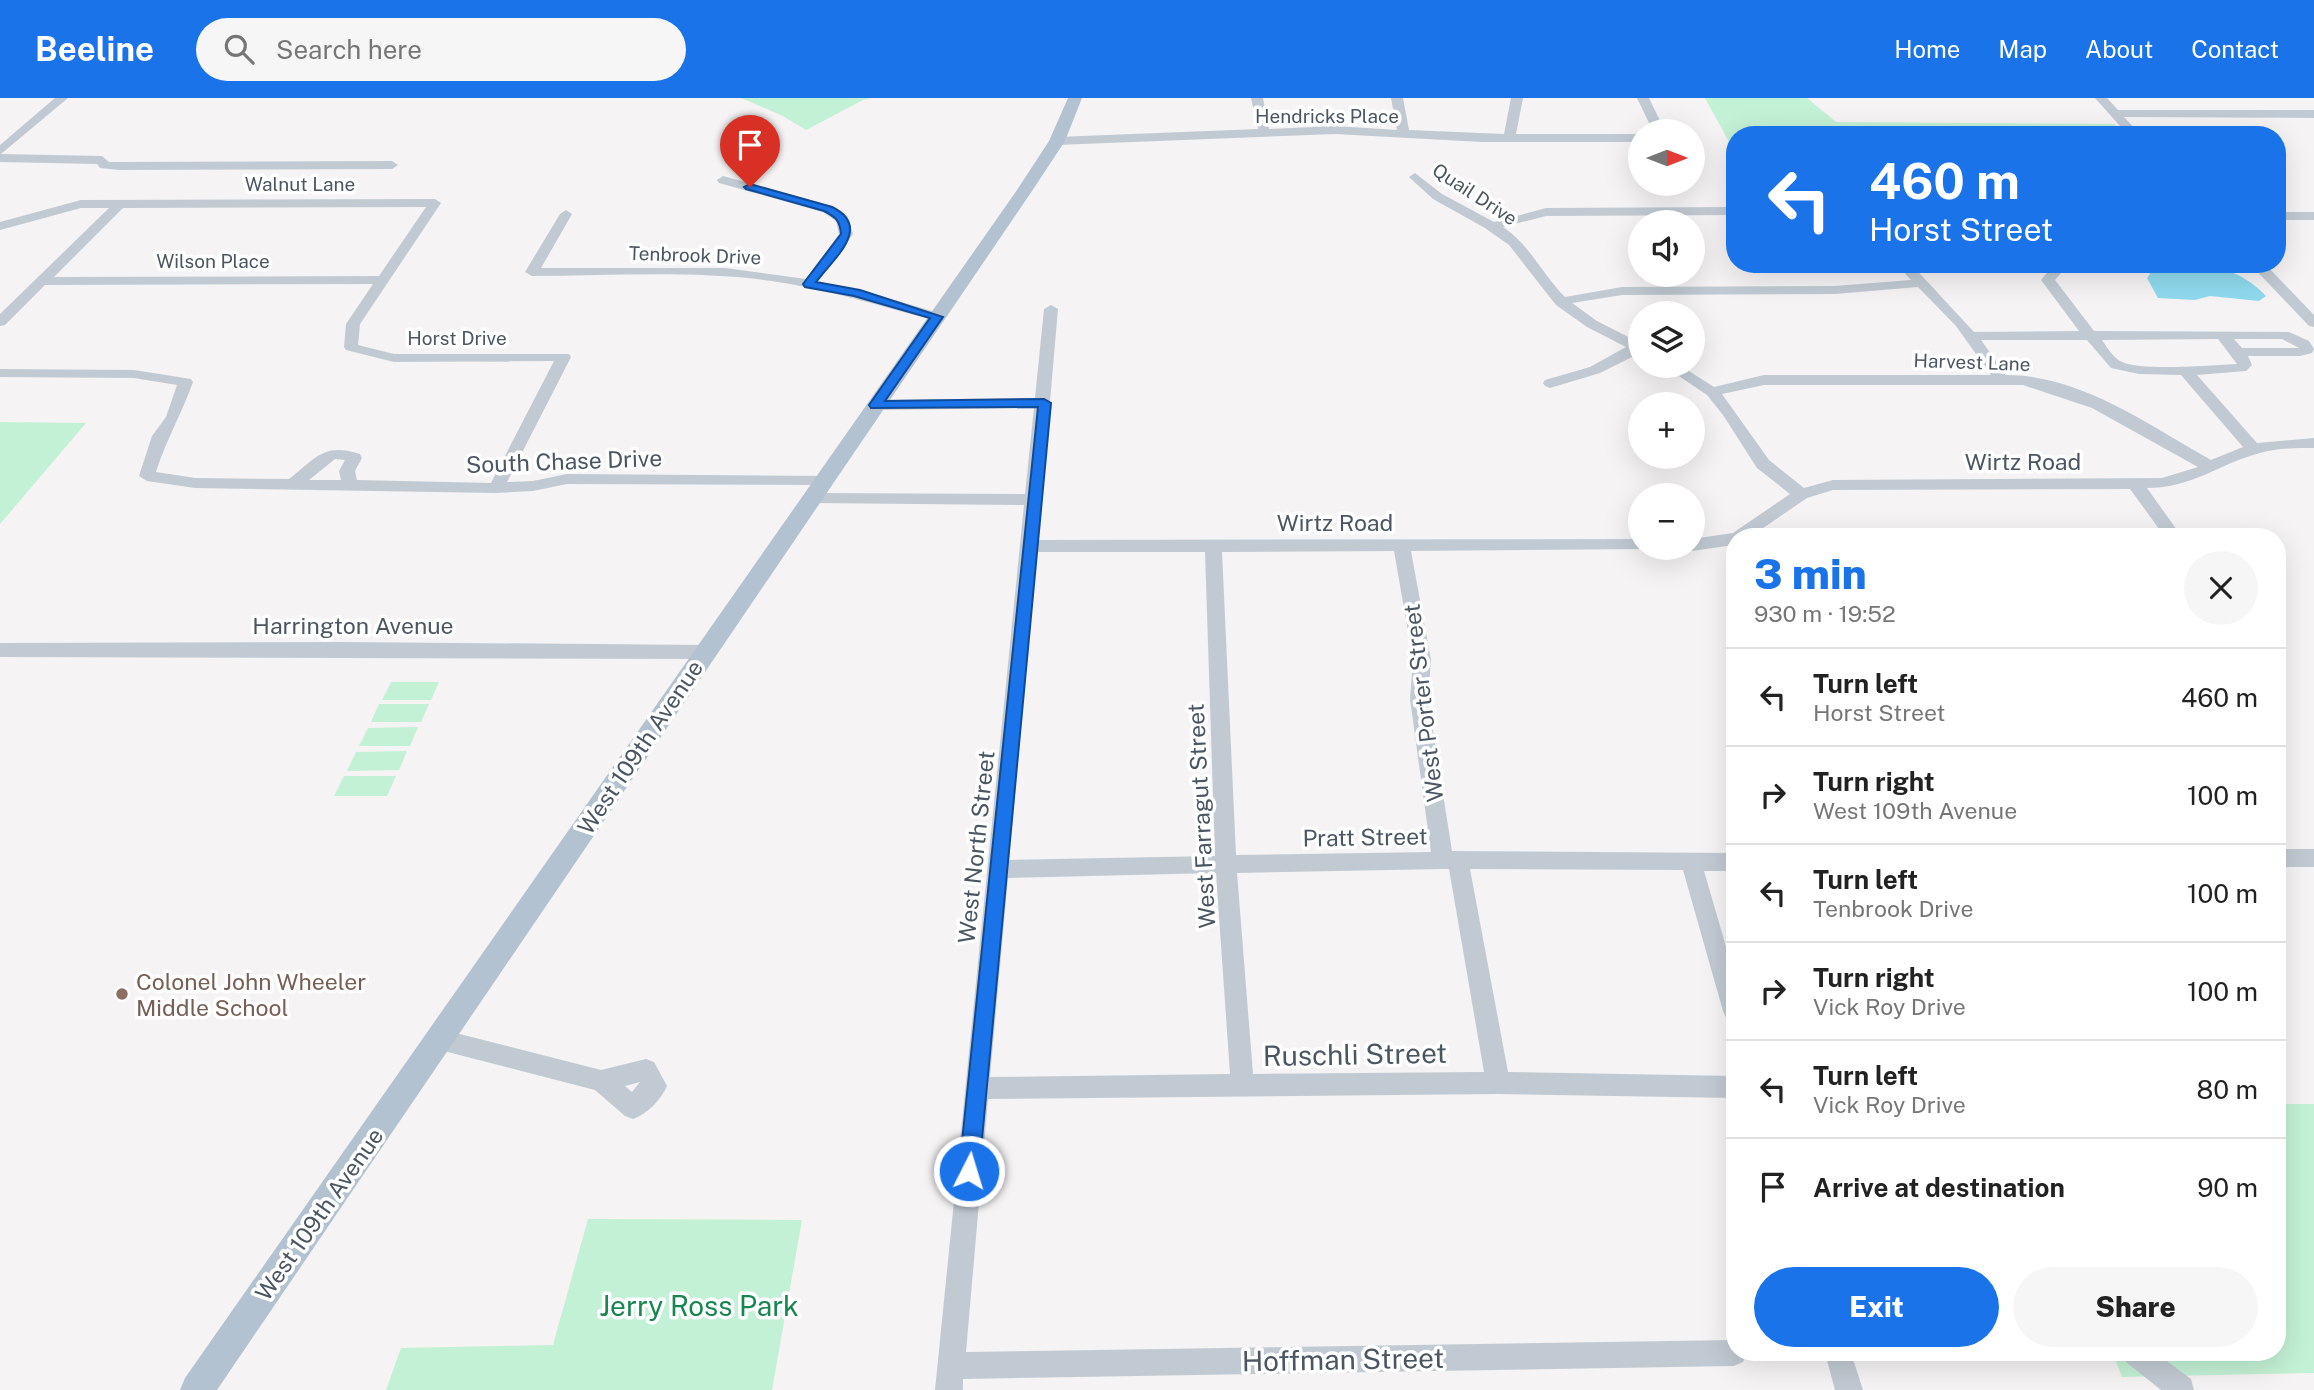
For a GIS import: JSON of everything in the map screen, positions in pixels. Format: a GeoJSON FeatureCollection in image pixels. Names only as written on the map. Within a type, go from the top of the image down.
{"type":"FeatureCollection","features":[{"type":"Feature","properties":{"kind":"main road","name":"West 109th Avenue"},"geometry":{"type":"LineString","coordinates":[[197,1390],[1057,141],[1074,98]]}},
{"type":"Feature","properties":{"kind":"street"},"geometry":{"type":"LineString","coordinates":[[0,151],[12,133],[62,98]]}},
{"type":"Feature","properties":{"kind":"street"},"geometry":{"type":"LineString","coordinates":[[1257,98],[1264,132]]}},
{"type":"Feature","properties":{"kind":"street"},"geometry":{"type":"LineString","coordinates":[[1396,98],[1404,134]]}},
{"type":"Feature","properties":{"kind":"street"},"geometry":{"type":"LineString","coordinates":[[1510,137],[1508,129],[1517,98]]}},
{"type":"Feature","properties":{"kind":"street"},"geometry":{"type":"LineString","coordinates":[[1643,98],[1653,119]]}},
{"type":"Feature","properties":{"kind":"street"},"geometry":{"type":"LineString","coordinates":[[2101,98],[2127,126]]}},
{"type":"Feature","properties":{"kind":"street"},"geometry":{"type":"LineString","coordinates":[[2115,113],[2314,114]]}},
{"type":"Feature","properties":{"kind":"street","name":"Hendricks Place"},"geometry":{"type":"LineString","coordinates":[[1057,141],[1335,130],[1510,137],[1628,138]]}},
{"type":"Feature","properties":{"kind":"street"},"geometry":{"type":"LineString","coordinates":[[0,158],[102,160],[104,165],[119,166],[392,164]]}},
{"type":"Feature","properties":{"kind":"street","name":"Quail Drive"},"geometry":{"type":"LineString","coordinates":[[1415,177],[1426,190],[1492,226],[1515,243],[1547,288],[1561,302],[1628,342]]}},
{"type":"Feature","properties":{"kind":"street"},"geometry":{"type":"LineString","coordinates":[[723,180],[828,209],[842,219],[846,234],[809,284]]}},
{"type":"Feature","properties":{"kind":"street","name":"Walnut Lane"},"geometry":{"type":"LineString","coordinates":[[0,226],[81,204],[435,203],[353,324],[351,347]]}},
{"type":"Feature","properties":{"kind":"street"},"geometry":{"type":"LineString","coordinates":[[0,322],[120,204]]}},
{"type":"Feature","properties":{"kind":"street"},"geometry":{"type":"LineString","coordinates":[[1492,226],[1546,212],[1726,211]]}},
{"type":"Feature","properties":{"kind":"street","name":"Tenbrook Drive"},"geometry":{"type":"LineString","coordinates":[[566,214],[531,272],[725,272],[856,293],[937,317]]}},
{"type":"Feature","properties":{"kind":"street"},"geometry":{"type":"LineString","coordinates":[[2286,216],[2314,216]]}},
{"type":"Feature","properties":{"kind":"street"},"geometry":{"type":"LineString","coordinates":[[1912,273],[1970,336],[2000,378]]}},
{"type":"Feature","properties":{"kind":"street"},"geometry":{"type":"LineString","coordinates":[[2054,273],[2048,281],[2108,358],[2120,367],[2241,368],[2245,365],[2244,361],[2222,335]]}},
{"type":"Feature","properties":{"kind":"street"},"geometry":{"type":"LineString","coordinates":[[2266,273],[2314,323]]}},
{"type":"Feature","properties":{"kind":"street","name":"Wilson Place"},"geometry":{"type":"LineString","coordinates":[[43,281],[382,280]]}},
{"type":"Feature","properties":{"kind":"street"},"geometry":{"type":"LineString","coordinates":[[1561,302],[1622,291],[1835,290],[1921,283]]}},
{"type":"Feature","properties":{"kind":"street","name":"West North Street"},"geometry":{"type":"LineString","coordinates":[[950,1378],[1031,545],[1051,309]]}},
{"type":"Feature","properties":{"kind":"street"},"geometry":{"type":"LineString","coordinates":[[1970,336],[2284,335],[2304,344],[2307,350],[2238,352]]}},
{"type":"Feature","properties":{"kind":"street","name":"Horst Drive"},"geometry":{"type":"LineString","coordinates":[[351,347],[394,358],[564,357]]}},
{"type":"Feature","properties":{"kind":"street"},"geometry":{"type":"LineString","coordinates":[[1550,383],[1609,367],[1628,355]]}},
{"type":"Feature","properties":{"kind":"street"},"geometry":{"type":"LineString","coordinates":[[496,488],[564,357]]}},
{"type":"Feature","properties":{"kind":"street"},"geometry":{"type":"LineString","coordinates":[[2184,369],[2253,449]]}},
{"type":"Feature","properties":{"kind":"street","name":"South Chase Drive"},"geometry":{"type":"LineString","coordinates":[[0,373],[134,374],[186,382],[173,418],[160,436],[147,476],[195,483],[496,488],[533,486],[568,479],[819,489]]}},
{"type":"Feature","properties":{"kind":"street"},"geometry":{"type":"LineString","coordinates":[[1690,378],[1712,392],[1729,412],[1763,464],[1801,494]]}},
{"type":"Feature","properties":{"kind":"street","name":"Harvest Lane"},"geometry":{"type":"LineString","coordinates":[[1712,392],[1763,380],[2000,378],[2055,386],[2107,407],[2212,468]]}},
{"type":"Feature","properties":{"kind":"street"},"geometry":{"type":"LineString","coordinates":[[876,405],[1044,403]]}},
{"type":"Feature","properties":{"kind":"street","name":"Wirtz Road"},"geometry":{"type":"LineString","coordinates":[[1752,528],[1801,494],[1833,485],[2182,481],[2253,449],[2280,443],[2314,443]]}},
{"type":"Feature","properties":{"kind":"street"},"geometry":{"type":"LineString","coordinates":[[292,485],[319,458],[344,453],[354,458],[347,471],[350,479],[347,485]]}},
{"type":"Feature","properties":{"kind":"street"},"geometry":{"type":"LineString","coordinates":[[2134,483],[2167,528]]}},
{"type":"Feature","properties":{"kind":"street"},"geometry":{"type":"LineString","coordinates":[[819,489],[1034,499]]}},
{"type":"Feature","properties":{"kind":"street"},"geometry":{"type":"LineString","coordinates":[[1705,543],[1726,540]]}},
{"type":"Feature","properties":{"kind":"street","name":"Wirtz Road"},"geometry":{"type":"LineString","coordinates":[[1031,545],[1628,545]]}},
{"type":"Feature","properties":{"kind":"street","name":"West Farragut Street"},"geometry":{"type":"LineString","coordinates":[[1213,545],[1226,865],[1242,1085]]}},
{"type":"Feature","properties":{"kind":"street","name":"West Porter Street"},"geometry":{"type":"LineString","coordinates":[[1401,545],[1422,660],[1419,699],[1450,861],[1498,1083]]}},
{"type":"Feature","properties":{"kind":"street","name":"Harrington Avenue"},"geometry":{"type":"LineString","coordinates":[[0,650],[705,652]]}},
{"type":"Feature","properties":{"kind":"street"},"geometry":{"type":"LineString","coordinates":[[2286,858],[2314,858]]}},
{"type":"Feature","properties":{"kind":"street","name":"Pratt Street"},"geometry":{"type":"LineString","coordinates":[[998,869],[1450,861],[1726,862]]}},
{"type":"Feature","properties":{"kind":"street"},"geometry":{"type":"LineString","coordinates":[[1691,862],[1726,983]]}},
{"type":"Feature","properties":{"kind":"street"},"geometry":{"type":"LineString","coordinates":[[440,1040],[601,1081]]}},
{"type":"Feature","properties":{"kind":"street","name":"Ruschli Street"},"geometry":{"type":"LineString","coordinates":[[977,1088],[1498,1083],[1726,1087]]}},
{"type":"Feature","properties":{"kind":"street","name":"Hoffman Street"},"geometry":{"type":"LineString","coordinates":[[950,1378],[1726,1353]]}},
{"type":"Feature","properties":{"kind":"street"},"geometry":{"type":"LineString","coordinates":[[1840,1361],[1849,1390]]}},
{"type":"Feature","properties":{"kind":"street"},"geometry":{"type":"LineString","coordinates":[[2145,1361],[2181,1389]]}},
{"type":"Feature","properties":{"kind":"green space"},"geometry":{"type":"Polygon","coordinates":[[[741,98],[871,98],[806,130],[783,116],[741,98]]]}},
{"type":"Feature","properties":{"kind":"green space"},"geometry":{"type":"Polygon","coordinates":[[[1705,98],[1807,98],[1836,122],[2116,126],[1726,126],[1726,136],[1705,98]]]}},
{"type":"Feature","properties":{"kind":"green space"},"geometry":{"type":"Polygon","coordinates":[[[0,422],[86,423],[0,524],[0,422]]]}},
{"type":"Feature","properties":{"kind":"green space"},"geometry":{"type":"Polygon","coordinates":[[[391,682],[439,682],[431,700],[382,700],[391,682]]]}},
{"type":"Feature","properties":{"kind":"green space"},"geometry":{"type":"Polygon","coordinates":[[[379,704],[429,704],[421,722],[371,722],[379,704]]]}},
{"type":"Feature","properties":{"kind":"green space"},"geometry":{"type":"Polygon","coordinates":[[[418,727],[410,746],[359,746],[368,728],[418,727]]]}},
{"type":"Feature","properties":{"kind":"green space"},"geometry":{"type":"Polygon","coordinates":[[[407,751],[399,770],[347,771],[356,752],[407,751]]]}},
{"type":"Feature","properties":{"kind":"green space"},"geometry":{"type":"Polygon","coordinates":[[[344,776],[396,776],[387,796],[334,796],[344,776]]]}},
{"type":"Feature","properties":{"kind":"green space"},"geometry":{"type":"Polygon","coordinates":[[[2286,1104],[2314,1104],[2314,1373],[2122,1377],[2116,1361],[2286,1361],[2286,1104]]]}},
{"type":"Feature","properties":{"kind":"green space","name":"Jerry Ross Park"},"geometry":{"type":"Polygon","coordinates":[[[588,1219],[802,1220],[772,1390],[386,1390],[401,1348],[553,1345],[588,1219]]]}},
{"type":"Feature","properties":{"kind":"water"},"geometry":{"type":"Polygon","coordinates":[[[2233,273],[2253,284],[2266,296],[2259,301],[2210,296],[2195,300],[2158,298],[2147,278],[2150,274],[2233,273]]]}},
{"type":"Feature","properties":{"kind":"place","name":"Colonel John Wheeler Middle School"},"geometry":{"type":"Point","coordinates":[122,994]}},
{"type":"Feature","properties":{"kind":"route"},"geometry":{"type":"LineString","coordinates":[[750,187],[828,209],[838,214],[846,223],[846,234],[809,284],[856,293],[937,317],[876,405],[1044,403],[969,1171]]}}]}
